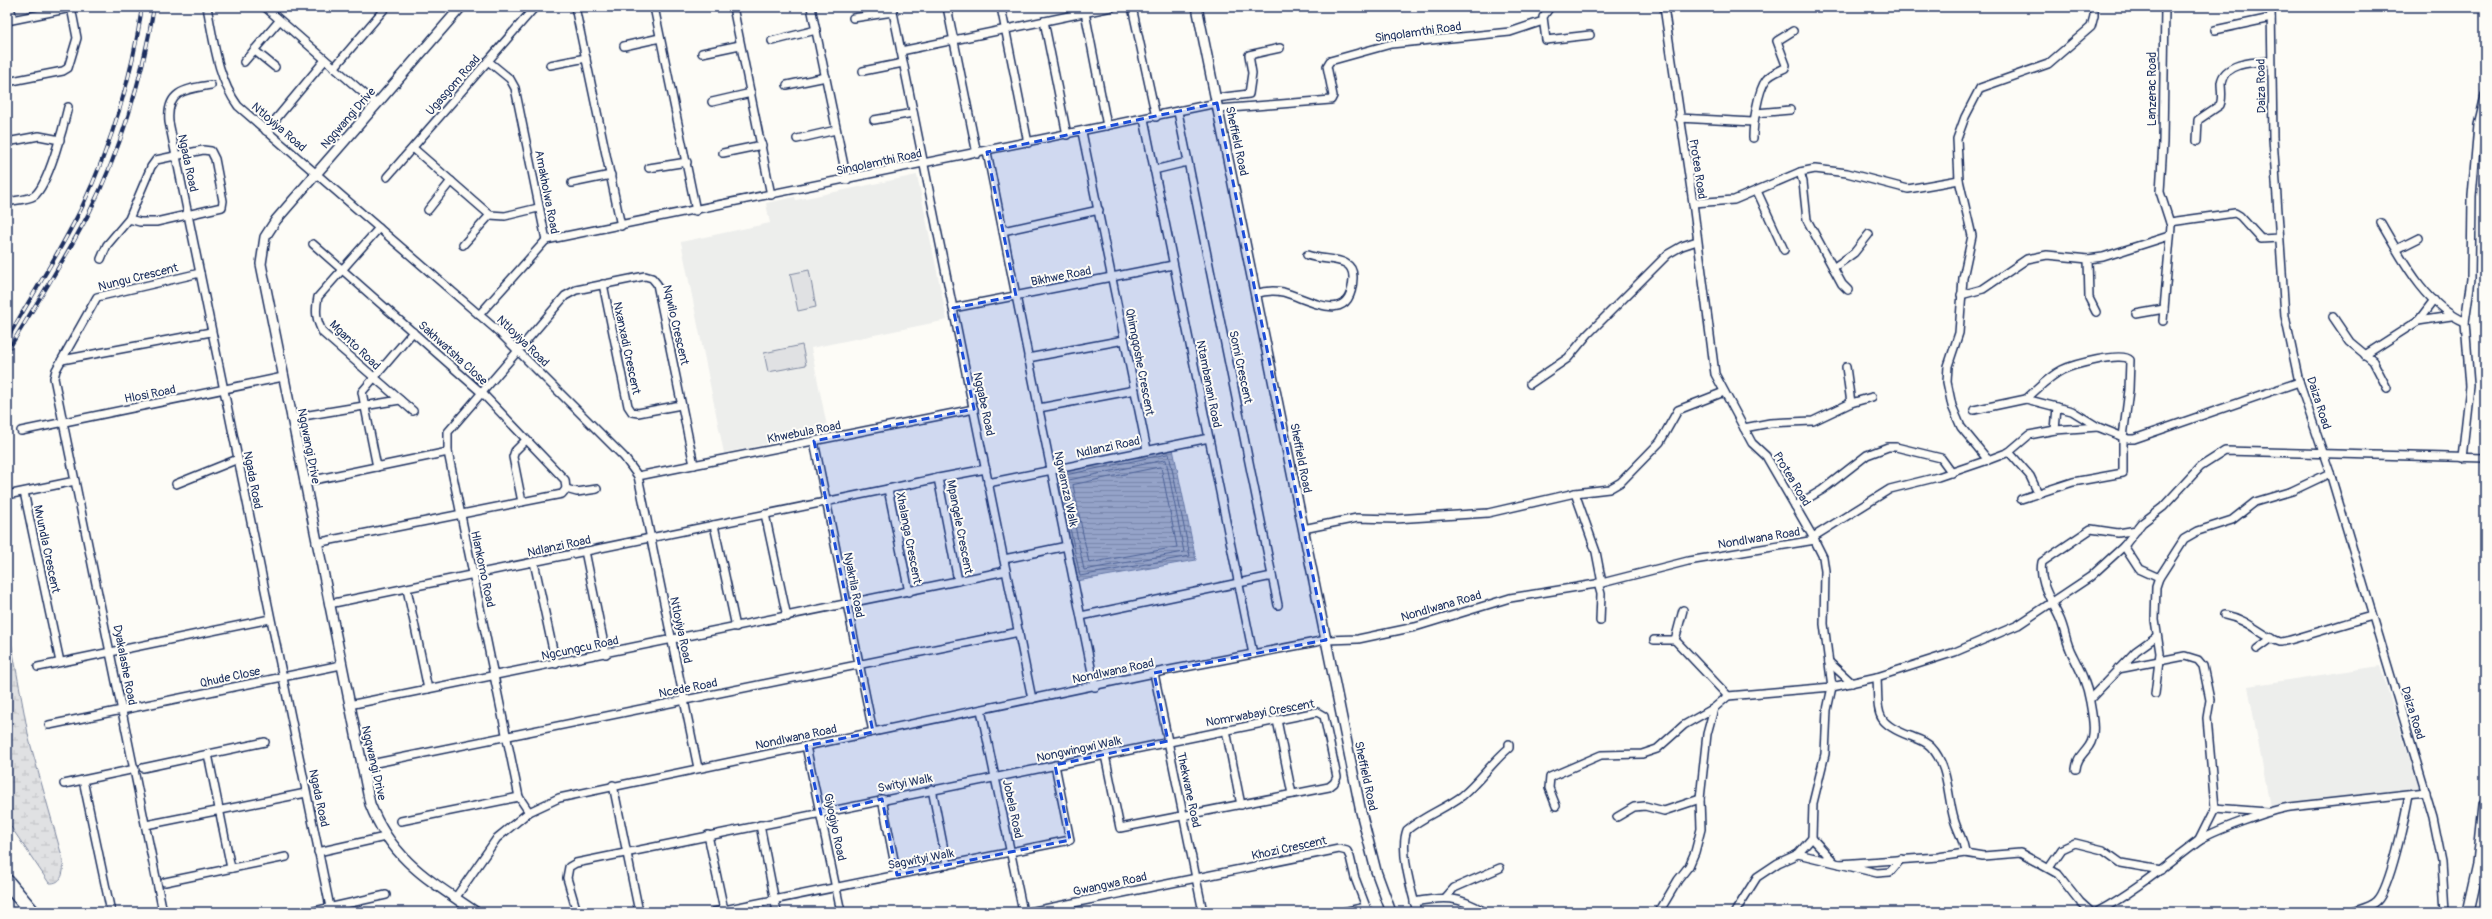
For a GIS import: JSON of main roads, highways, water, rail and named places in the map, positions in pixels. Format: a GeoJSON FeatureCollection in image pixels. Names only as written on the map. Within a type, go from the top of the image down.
{"type":"FeatureCollection","features":[{"type":"Feature","properties":{"kind":"highway"},"geometry":{"type":"LineString","coordinates":[[7,882],[32,912]]}},
{"type":"Feature","properties":{"kind":"main road"},"geometry":{"type":"LineString","coordinates":[[2468,912],[2479,863],[2485,806]]}},
{"type":"Feature","properties":{"kind":"water"},"geometry":{"type":"Polygon","coordinates":[[[1173,449],[1196,560],[1077,581],[1056,479],[1060,472],[1173,449]]]}},
{"type":"Feature","properties":{"kind":"railway"},"geometry":{"type":"LineString","coordinates":[[7,339],[65,240],[82,207],[103,159],[127,84],[142,7]]}},
{"type":"Feature","properties":{"kind":"railway"},"geometry":{"type":"LineString","coordinates":[[7,352],[50,282],[90,211],[112,162],[130,112],[154,7]]}}]}
